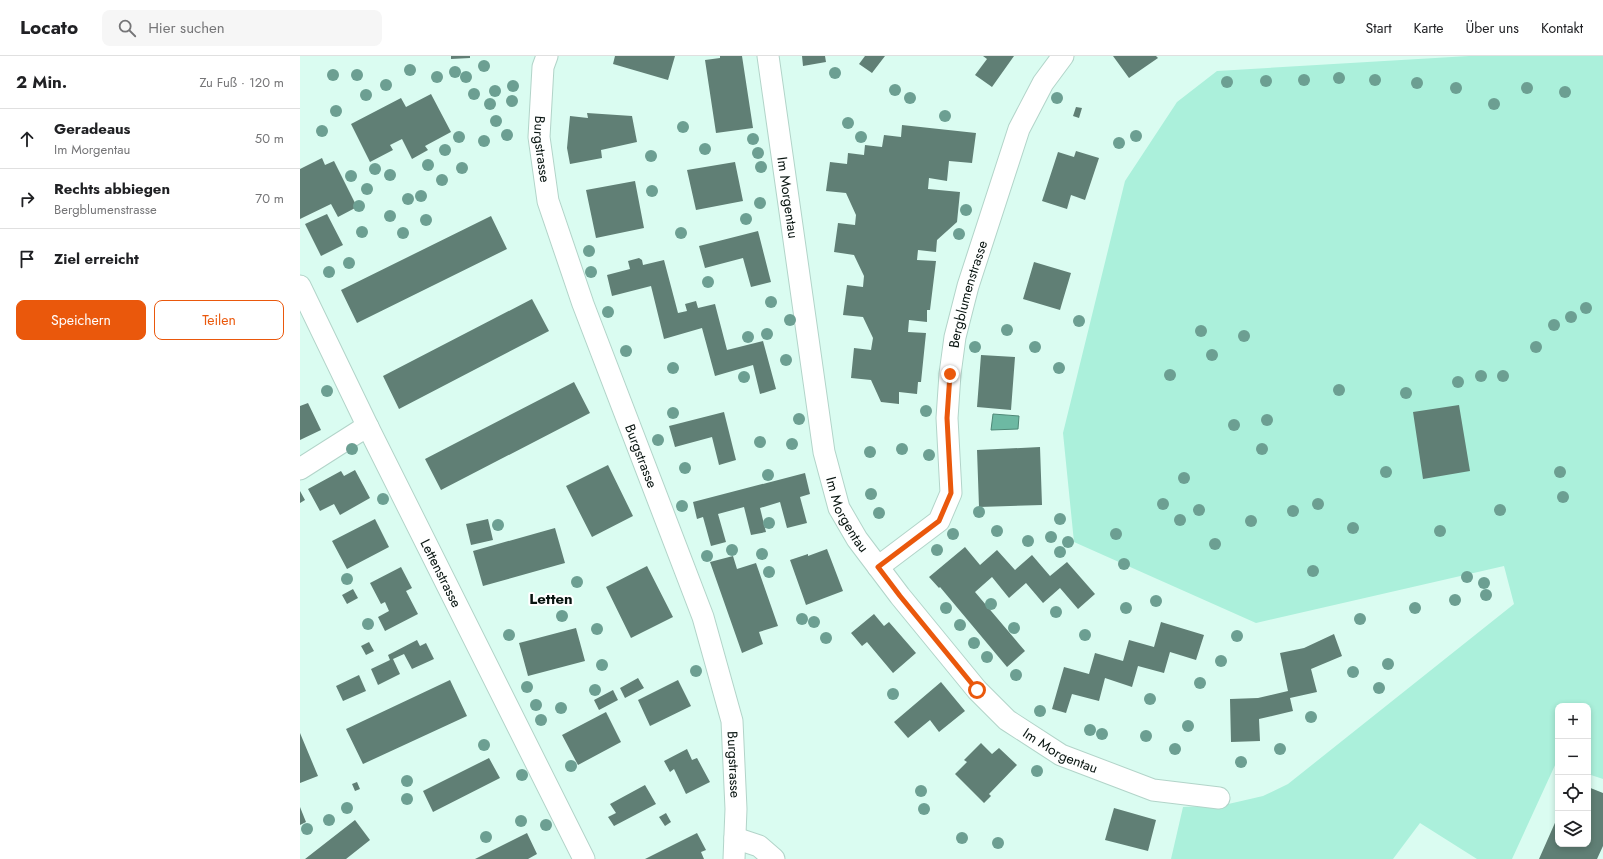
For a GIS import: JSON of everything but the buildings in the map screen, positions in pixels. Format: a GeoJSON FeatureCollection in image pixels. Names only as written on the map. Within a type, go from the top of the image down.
{"type":"FeatureCollection","features":[{"type":"Feature","properties":{"kind":"street","name":"Burgstrasse"},"geometry":{"type":"LineString","coordinates":[[546,56],[543,67],[539,138],[548,201],[568,266],[703,617],[732,721],[736,809],[734,859]]}},
{"type":"Feature","properties":{"kind":"street","name":"Im Morgentau"},"geometry":{"type":"LineString","coordinates":[[768,56],[824,452],[839,508],[857,539],[900,596],[977,690],[1007,720],[1061,755],[1153,790],[1219,798]]}},
{"type":"Feature","properties":{"kind":"street","name":"Bergblumenstrasse"},"geometry":{"type":"LineString","coordinates":[[878,567],[939,521],[951,493],[947,418],[950,374],[955,337],[968,286],[1019,129],[1043,83],[1063,56]]}},
{"type":"Feature","properties":{"kind":"street","name":"Lettenstrasse"},"geometry":{"type":"LineString","coordinates":[[300,286],[368,427],[584,859]]}},
{"type":"Feature","properties":{"kind":"street"},"geometry":{"type":"LineString","coordinates":[[300,469],[368,427]]}},
{"type":"Feature","properties":{"kind":"street"},"geometry":{"type":"LineString","coordinates":[[735,838],[758,846],[774,859]]}},
{"type":"Feature","properties":{"kind":"shaded area"},"geometry":{"type":"Polygon","coordinates":[[[1469,56],[1603,56],[1603,779],[1591,775],[1591,703],[1555,703],[1555,765],[1512,859],[1477,859],[1420,823],[1393,859],[1171,859],[1183,807],[1224,805],[1263,796],[1288,784],[1514,604],[1504,566],[1256,623],[1074,542],[1063,433],[1125,181],[1177,102],[1217,71],[1469,56]]]}},
{"type":"Feature","properties":{"kind":"shaded area"},"geometry":{"type":"Polygon","coordinates":[[[993,414],[1019,416],[1018,429],[991,430],[993,414]]]}},
{"type":"Feature","properties":{"kind":"district","name":"Letten"},"geometry":{"type":"Point","coordinates":[551,599]}},
{"type":"Feature","properties":{"kind":"route"},"geometry":{"type":"LineString","coordinates":[[950,374],[947,418],[951,493],[939,521],[878,567],[977,690]]}}]}
